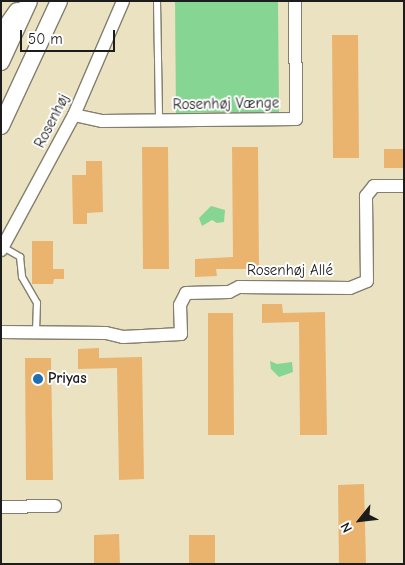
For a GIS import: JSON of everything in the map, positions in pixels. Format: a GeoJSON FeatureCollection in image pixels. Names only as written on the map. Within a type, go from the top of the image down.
{"type":"FeatureCollection","features":[{"type":"Feature","properties":{"kind":"main road"},"geometry":{"type":"LineString","coordinates":[[1,34],[24,1]]}},
{"type":"Feature","properties":{"kind":"main road"},"geometry":{"type":"LineString","coordinates":[[1,62],[29,1]]}},
{"type":"Feature","properties":{"kind":"main road"},"geometry":{"type":"LineString","coordinates":[[1,126],[59,1]]}},
{"type":"Feature","properties":{"kind":"street","name":"Rosenhøj"},"geometry":{"type":"LineString","coordinates":[[2,249],[74,116],[123,1]]}},
{"type":"Feature","properties":{"kind":"street","name":"Rosenhøj Vænge"},"geometry":{"type":"LineString","coordinates":[[74,116],[102,121],[296,119],[295,1]]}},
{"type":"Feature","properties":{"kind":"street","name":"Rosenhøj Allé"},"geometry":{"type":"LineString","coordinates":[[1,332],[106,333],[123,337],[181,334],[180,305],[186,293],[229,292],[239,287],[350,288],[367,281],[366,196],[374,186],[404,186]]}},
{"type":"Feature","properties":{"kind":"street"},"geometry":{"type":"LineString","coordinates":[[1,507],[55,506]]}},
{"type":"Feature","properties":{"kind":"lane","name":"Rosenhøj Vænge"},"geometry":{"type":"LineString","coordinates":[[157,1],[159,120]]}},
{"type":"Feature","properties":{"kind":"lane"},"geometry":{"type":"LineString","coordinates":[[2,249],[20,257],[22,277],[37,303],[36,332]]}},
{"type":"Feature","properties":{"kind":"green space"},"geometry":{"type":"Polygon","coordinates":[[[175,1],[278,1],[279,112],[176,113],[175,1]]]}},
{"type":"Feature","properties":{"kind":"green space"},"geometry":{"type":"Polygon","coordinates":[[[211,206],[225,210],[224,222],[217,223],[212,220],[202,226],[199,218],[211,206]]]}},
{"type":"Feature","properties":{"kind":"green space"},"geometry":{"type":"Polygon","coordinates":[[[270,361],[277,364],[292,362],[293,372],[279,377],[271,369],[270,361]]]}},
{"type":"Feature","properties":{"kind":"building"},"geometry":{"type":"Polygon","coordinates":[[[332,35],[358,35],[359,158],[333,158],[332,35]]]}},
{"type":"Feature","properties":{"kind":"building"},"geometry":{"type":"Polygon","coordinates":[[[142,147],[168,147],[169,269],[143,269],[142,147]]]}},
{"type":"Feature","properties":{"kind":"building"},"geometry":{"type":"Polygon","coordinates":[[[232,147],[258,147],[259,269],[216,269],[217,276],[195,277],[195,259],[233,257],[232,147]]]}},
{"type":"Feature","properties":{"kind":"building"},"geometry":{"type":"Polygon","coordinates":[[[384,149],[404,149],[404,168],[384,168],[384,149]]]}},
{"type":"Feature","properties":{"kind":"building"},"geometry":{"type":"Polygon","coordinates":[[[86,161],[102,161],[103,212],[87,213],[87,224],[73,224],[72,175],[86,175],[86,161]]]}},
{"type":"Feature","properties":{"kind":"building"},"geometry":{"type":"Polygon","coordinates":[[[32,241],[53,241],[53,269],[64,269],[64,279],[54,279],[53,284],[32,284],[32,241]]]}},
{"type":"Feature","properties":{"kind":"building"},"geometry":{"type":"Polygon","coordinates":[[[262,304],[282,304],[283,313],[325,312],[327,435],[300,435],[299,322],[262,323],[262,304]]]}},
{"type":"Feature","properties":{"kind":"building"},"geometry":{"type":"Polygon","coordinates":[[[208,313],[233,313],[234,435],[208,435],[208,313]]]}},
{"type":"Feature","properties":{"kind":"building"},"geometry":{"type":"Polygon","coordinates":[[[99,348],[99,358],[142,357],[144,479],[119,480],[117,368],[78,369],[78,349],[99,348]]]}},
{"type":"Feature","properties":{"kind":"building"},"geometry":{"type":"Polygon","coordinates":[[[25,358],[51,358],[53,480],[26,480],[25,358]]]}},
{"type":"Feature","properties":{"kind":"building"},"geometry":{"type":"Polygon","coordinates":[[[364,484],[366,564],[339,564],[338,485],[364,484]]]}},
{"type":"Feature","properties":{"kind":"building"},"geometry":{"type":"Polygon","coordinates":[[[119,534],[120,564],[94,564],[94,535],[119,534]]]}},
{"type":"Feature","properties":{"kind":"building"},"geometry":{"type":"Polygon","coordinates":[[[189,535],[215,535],[215,564],[189,564],[189,535]]]}},
{"type":"Feature","properties":{"kind":"place","name":"Priyas"},"geometry":{"type":"Point","coordinates":[38,379]}}]}
